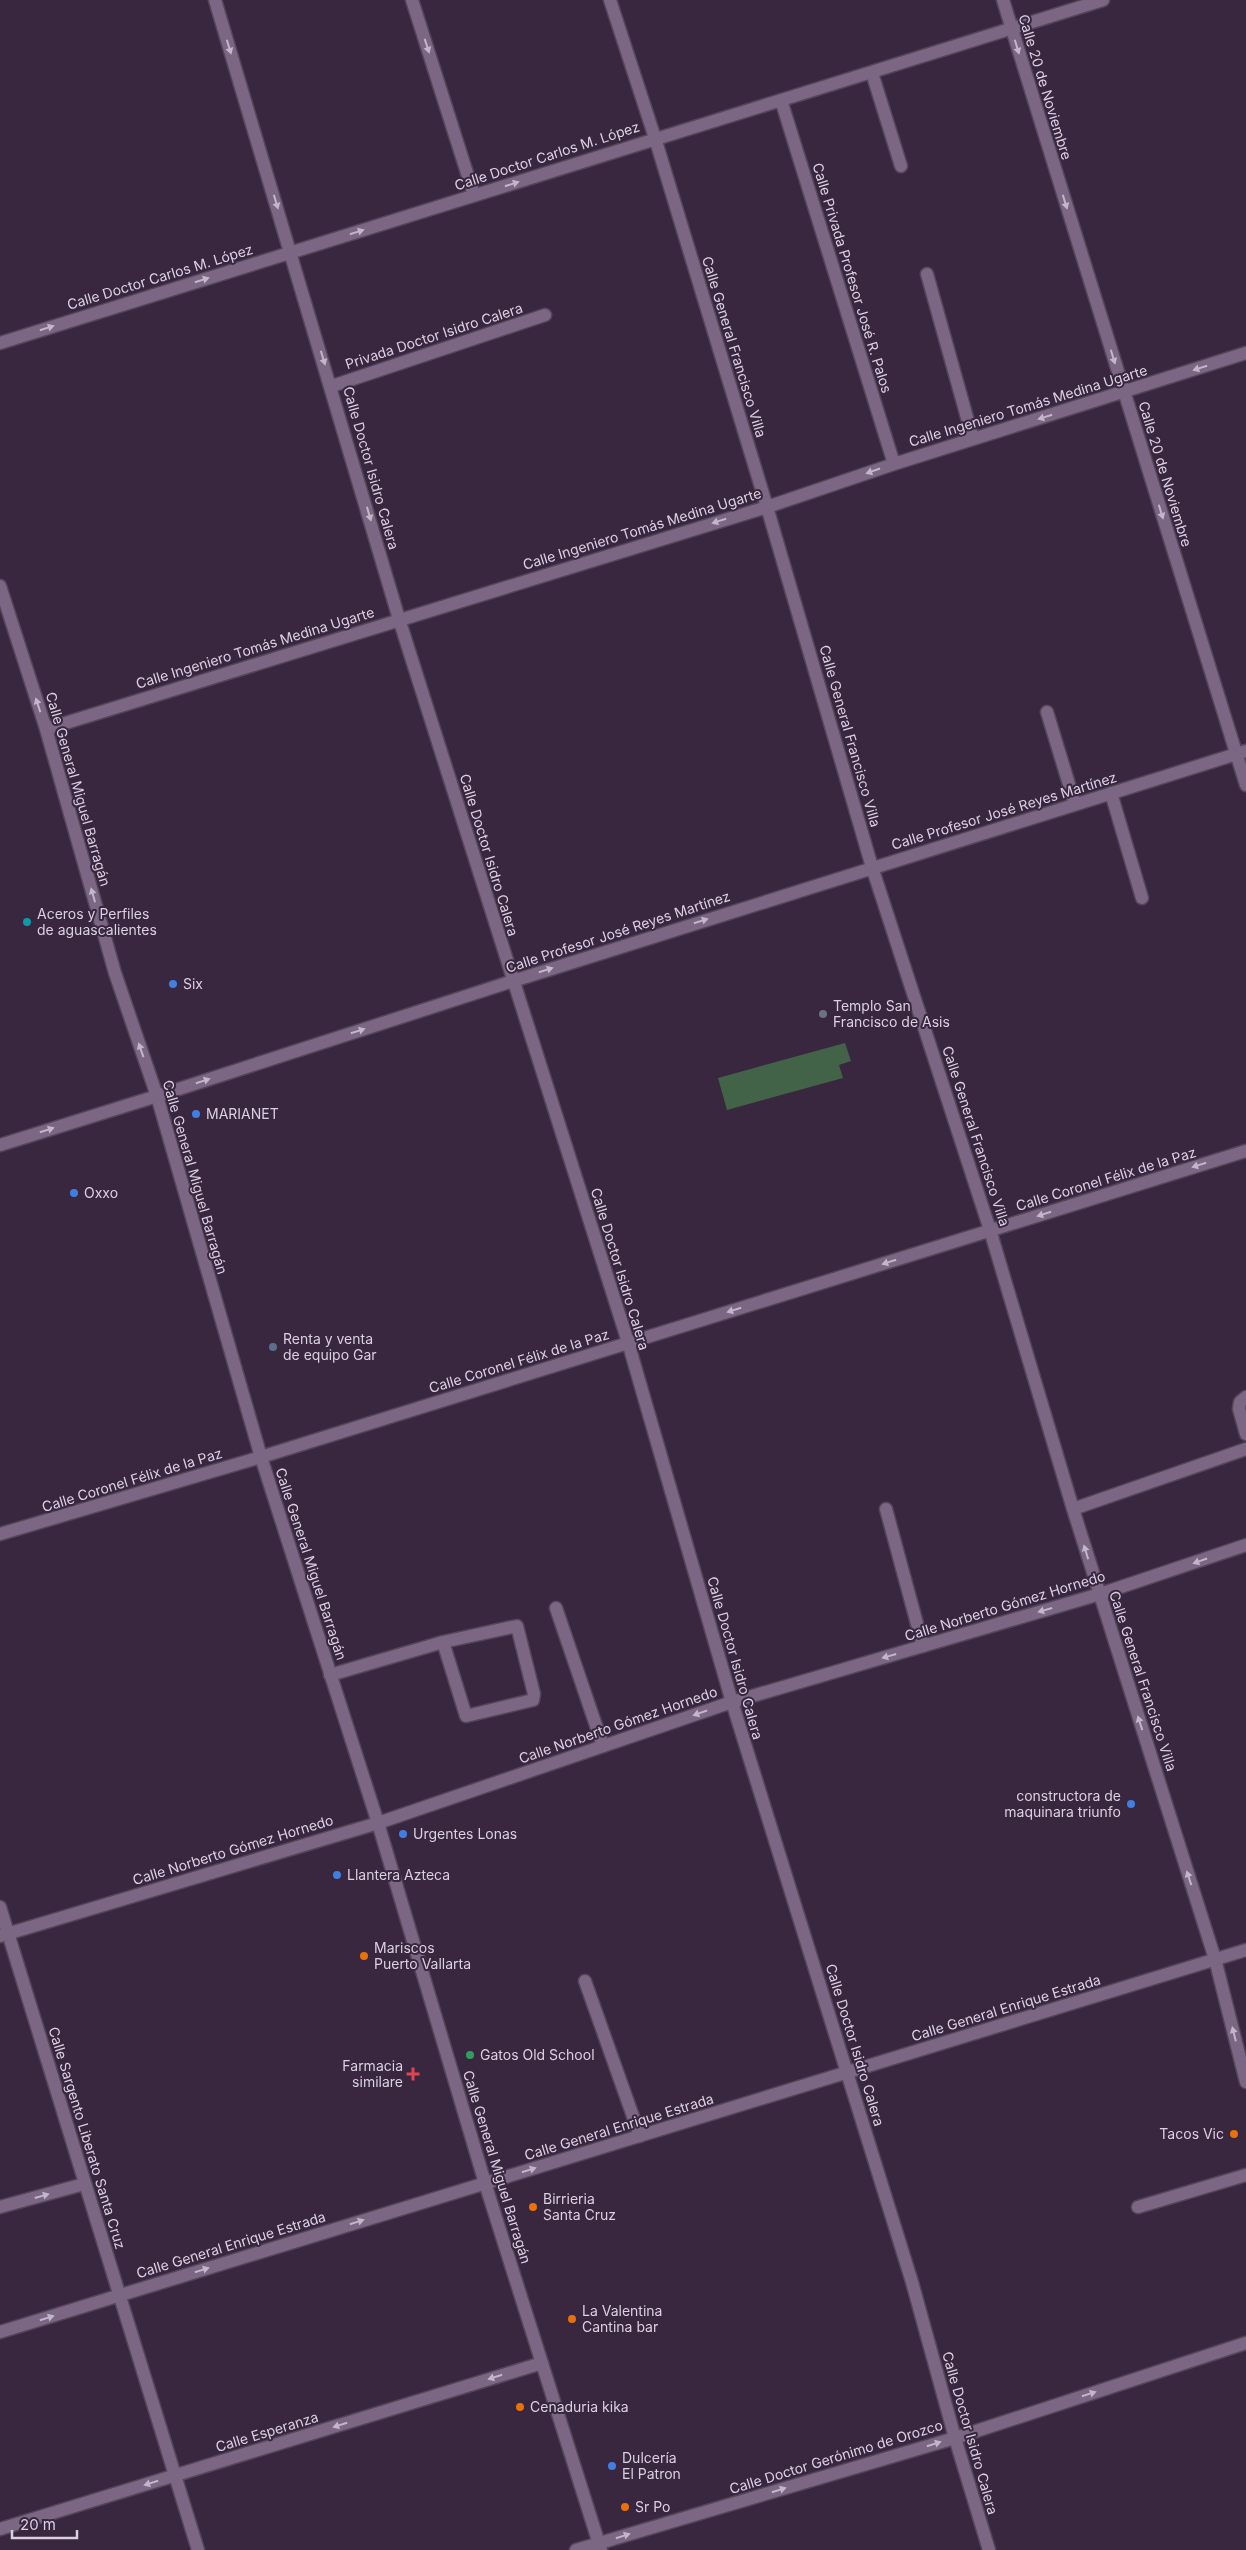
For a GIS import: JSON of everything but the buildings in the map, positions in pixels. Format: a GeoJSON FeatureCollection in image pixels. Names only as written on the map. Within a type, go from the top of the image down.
{"type":"FeatureCollection","features":[{"type":"Feature","properties":{"kind":"street","name":"Calle Doctor Isidro Calera"},"geometry":{"type":"LineString","coordinates":[[216,0],[332,386],[399,619],[628,1342],[732,1702],[912,2282],[955,2438],[989,2550]]}},
{"type":"Feature","properties":{"kind":"street"},"geometry":{"type":"LineString","coordinates":[[412,0],[474,196]]}},
{"type":"Feature","properties":{"kind":"street","name":"Calle General Francisco Villa"},"geometry":{"type":"LineString","coordinates":[[610,0],[655,138],[767,507],[872,867],[990,1230],[1072,1508],[1215,1959],[1246,2082]]}},
{"type":"Feature","properties":{"kind":"street","name":"Calle 20 de Noviembre"},"geometry":{"type":"LineString","coordinates":[[1004,0],[1011,28],[1124,392],[1241,752],[1246,785]]}},
{"type":"Feature","properties":{"kind":"street","name":"Calle Doctor Carlos M. López"},"geometry":{"type":"LineString","coordinates":[[0,343],[1103,0]]}},
{"type":"Feature","properties":{"kind":"street"},"geometry":{"type":"LineString","coordinates":[[872,73],[902,166]]}},
{"type":"Feature","properties":{"kind":"street","name":"Calle Privada Profesor José R. Palos"},"geometry":{"type":"LineString","coordinates":[[781,100],[894,464]]}},
{"type":"Feature","properties":{"kind":"street"},"geometry":{"type":"LineString","coordinates":[[927,274],[974,439]]}},
{"type":"Feature","properties":{"kind":"street","name":"Privada Doctor Isidro Calera"},"geometry":{"type":"LineString","coordinates":[[332,386],[545,315]]}},
{"type":"Feature","properties":{"kind":"street","name":"Calle Ingeniero Tomás Medina Ugarte"},"geometry":{"type":"LineString","coordinates":[[46,729],[767,507],[894,464],[1246,353]]}},
{"type":"Feature","properties":{"kind":"street","name":"Calle General Miguel Barragán"},"geometry":{"type":"LineString","coordinates":[[0,586],[46,729],[115,973],[157,1096],[261,1457],[378,1823],[485,2183],[600,2547]]}},
{"type":"Feature","properties":{"kind":"street"},"geometry":{"type":"LineString","coordinates":[[1047,712],[1075,804]]}},
{"type":"Feature","properties":{"kind":"street","name":"Calle Profesor José Reyes Martínez"},"geometry":{"type":"LineString","coordinates":[[0,1144],[157,1096],[872,867],[1241,752]]}},
{"type":"Feature","properties":{"kind":"street"},"geometry":{"type":"LineString","coordinates":[[1111,793],[1142,898]]}},
{"type":"Feature","properties":{"kind":"street","name":"Calle Coronel Félix de la Paz"},"geometry":{"type":"LineString","coordinates":[[0,1534],[261,1457],[1246,1151]]}},
{"type":"Feature","properties":{"kind":"street"},"geometry":{"type":"LineString","coordinates":[[1246,1397],[1240,1402],[1239,1409],[1246,1434]]}},
{"type":"Feature","properties":{"kind":"street"},"geometry":{"type":"LineString","coordinates":[[1072,1508],[1246,1449]]}},
{"type":"Feature","properties":{"kind":"street"},"geometry":{"type":"LineString","coordinates":[[886,1509],[923,1646]]}},
{"type":"Feature","properties":{"kind":"street","name":"Calle Norberto Gómez Hornedo"},"geometry":{"type":"LineString","coordinates":[[4,1934],[378,1823],[732,1702],[1100,1594],[1246,1545]]}},
{"type":"Feature","properties":{"kind":"street"},"geometry":{"type":"LineString","coordinates":[[556,1608],[603,1746]]}},
{"type":"Feature","properties":{"kind":"street"},"geometry":{"type":"LineString","coordinates":[[330,1675],[443,1642],[517,1626],[534,1694],[532,1700],[466,1716],[443,1642]]}},
{"type":"Feature","properties":{"kind":"street","name":"Calle Sargento Liberato Santa Cruz"},"geometry":{"type":"LineString","coordinates":[[0,1907],[4,1934],[121,2295],[174,2476],[198,2550]]}},
{"type":"Feature","properties":{"kind":"street","name":"Calle General Enrique Estrada"},"geometry":{"type":"LineString","coordinates":[[0,2332],[1246,1950]]}},
{"type":"Feature","properties":{"kind":"street"},"geometry":{"type":"LineString","coordinates":[[585,1981],[640,2136]]}},
{"type":"Feature","properties":{"kind":"street"},"geometry":{"type":"LineString","coordinates":[[1138,2207],[1246,2175]]}},
{"type":"Feature","properties":{"kind":"street"},"geometry":{"type":"LineString","coordinates":[[0,2208],[84,2184]]}},
{"type":"Feature","properties":{"kind":"street","name":"Calle Doctor Gerónimo de Orozco"},"geometry":{"type":"LineString","coordinates":[[576,2550],[600,2547],[955,2438],[1246,2343]]}},
{"type":"Feature","properties":{"kind":"street","name":"Calle Esperanza"},"geometry":{"type":"LineString","coordinates":[[0,2529],[542,2363]]}},
{"type":"Feature","properties":{"kind":"green space"},"geometry":{"type":"Polygon","coordinates":[[[845,1043],[851,1061],[839,1065],[843,1078],[727,1110],[718,1078],[845,1043]]]}},
{"type":"Feature","properties":{"kind":"place","name":"Aceros y Perfiles de aguascalientes"},"geometry":{"type":"Point","coordinates":[27,922]}},
{"type":"Feature","properties":{"kind":"place","name":"Six"},"geometry":{"type":"Point","coordinates":[173,984]}},
{"type":"Feature","properties":{"kind":"place","name":"Templo San Francisco de Asis"},"geometry":{"type":"Point","coordinates":[823,1014]}},
{"type":"Feature","properties":{"kind":"place","name":"MARIANET"},"geometry":{"type":"Point","coordinates":[196,1114]}},
{"type":"Feature","properties":{"kind":"place","name":"Oxxo"},"geometry":{"type":"Point","coordinates":[74,1193]}},
{"type":"Feature","properties":{"kind":"place","name":"Renta y venta de equipo Gar"},"geometry":{"type":"Point","coordinates":[273,1347]}},
{"type":"Feature","properties":{"kind":"place","name":"constructora de maquinara triunfo"},"geometry":{"type":"Point","coordinates":[1131,1804]}},
{"type":"Feature","properties":{"kind":"place","name":"Urgentes Lonas"},"geometry":{"type":"Point","coordinates":[403,1834]}},
{"type":"Feature","properties":{"kind":"place","name":"Llantera Azteca"},"geometry":{"type":"Point","coordinates":[337,1875]}},
{"type":"Feature","properties":{"kind":"place","name":"Mariscos Puerto Vallarta"},"geometry":{"type":"Point","coordinates":[364,1956]}},
{"type":"Feature","properties":{"kind":"place","name":"Gatos Old School"},"geometry":{"type":"Point","coordinates":[470,2055]}},
{"type":"Feature","properties":{"kind":"place","name":"Farmacia similare"},"geometry":{"type":"Point","coordinates":[413,2074]}},
{"type":"Feature","properties":{"kind":"place","name":"Tacos Vic"},"geometry":{"type":"Point","coordinates":[1234,2134]}},
{"type":"Feature","properties":{"kind":"place","name":"Birrieria Santa Cruz"},"geometry":{"type":"Point","coordinates":[533,2207]}},
{"type":"Feature","properties":{"kind":"place","name":"La Valentina Cantina bar"},"geometry":{"type":"Point","coordinates":[572,2319]}},
{"type":"Feature","properties":{"kind":"place","name":"Cenaduria kika"},"geometry":{"type":"Point","coordinates":[520,2407]}},
{"type":"Feature","properties":{"kind":"place","name":"Dulcería El Patron"},"geometry":{"type":"Point","coordinates":[612,2466]}},
{"type":"Feature","properties":{"kind":"place","name":"Sr Po"},"geometry":{"type":"Point","coordinates":[625,2507]}}]}
